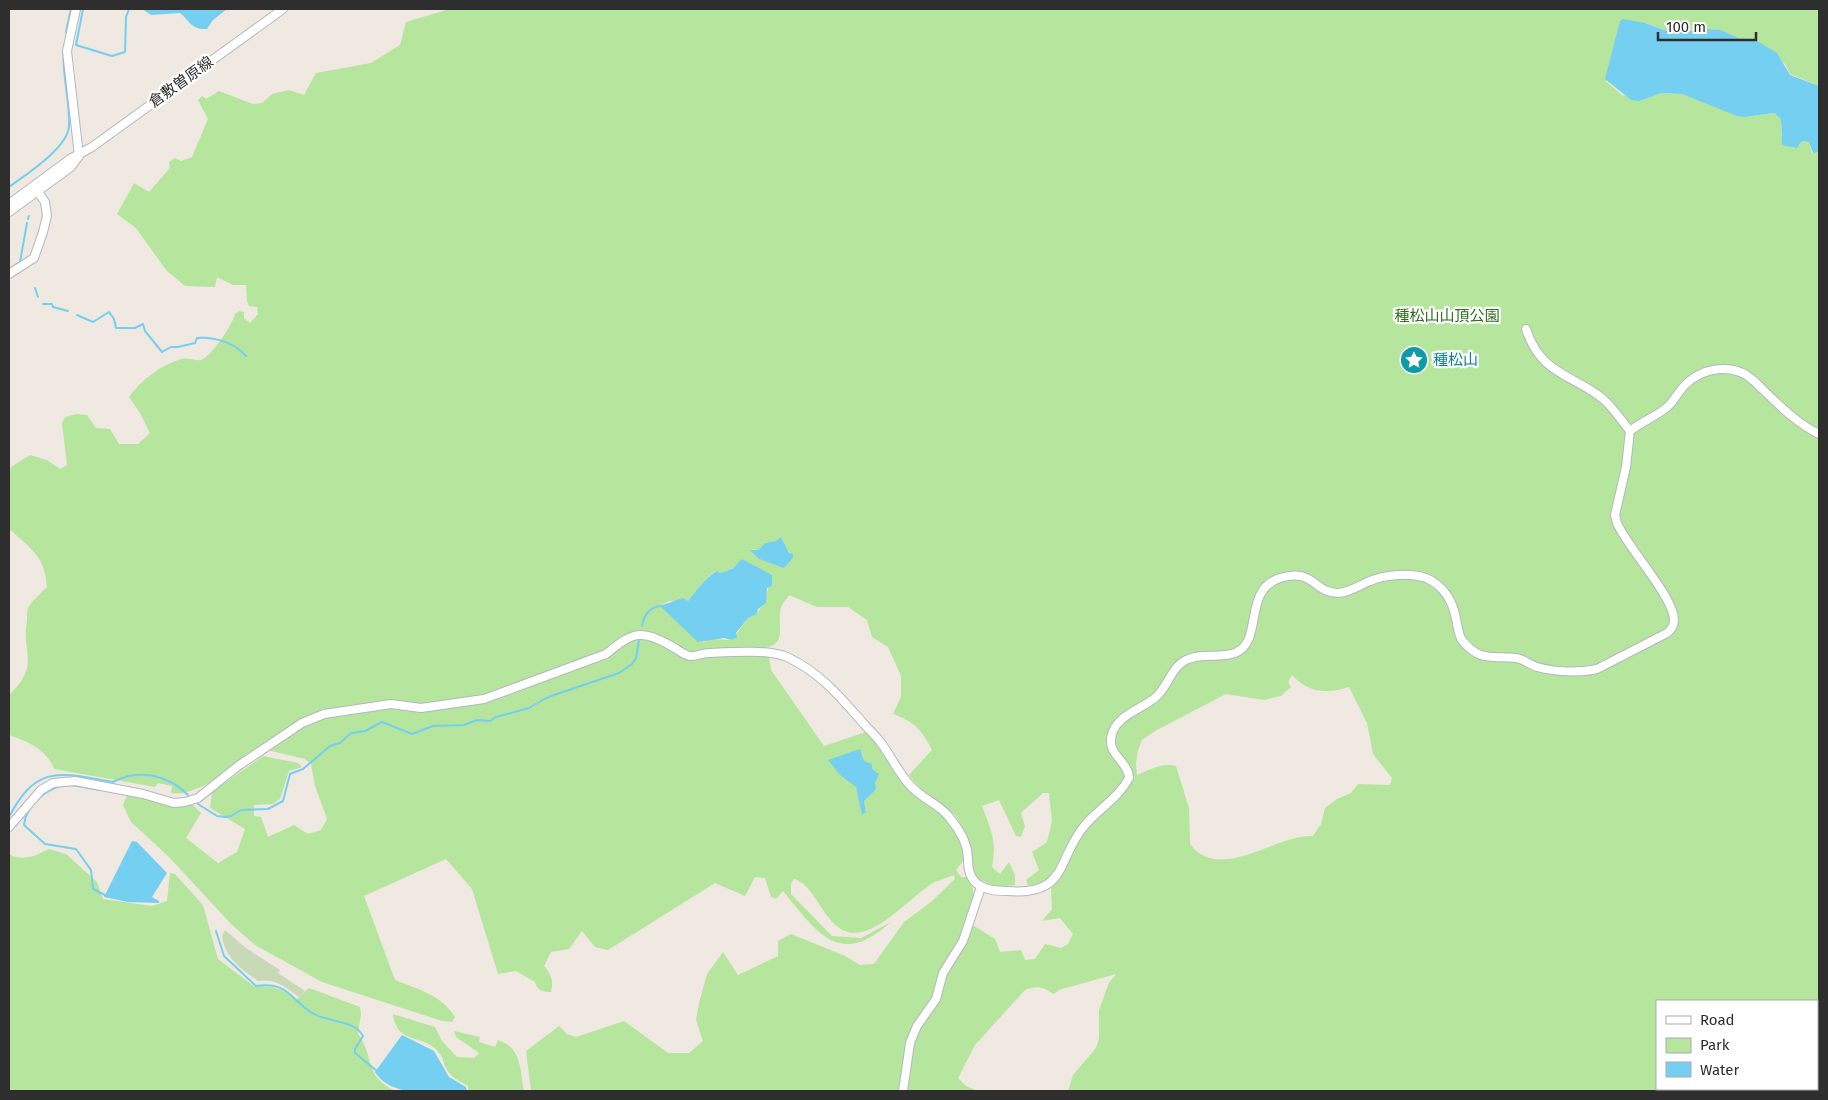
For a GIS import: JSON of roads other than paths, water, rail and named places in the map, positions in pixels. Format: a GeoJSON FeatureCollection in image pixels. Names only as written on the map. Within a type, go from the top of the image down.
{"type":"FeatureCollection","features":[{"type":"Feature","properties":{"kind":"street"},"geometry":{"type":"LineString","coordinates":[[76,9],[68,51],[79,156]]}},
{"type":"Feature","properties":{"kind":"street","name":"倉敷曽原線"},"geometry":{"type":"LineString","coordinates":[[9,204],[71,167],[79,156],[283,9]]}},
{"type":"Feature","properties":{"kind":"street"},"geometry":{"type":"LineString","coordinates":[[9,274],[29,262],[38,252],[46,216],[45,202],[36,188]]}},
{"type":"Feature","properties":{"kind":"street","name":"倉敷曽原線"},"geometry":{"type":"LineString","coordinates":[[9,212],[36,188]]}},
{"type":"Feature","properties":{"kind":"street"},"geometry":{"type":"LineString","coordinates":[[9,827],[41,790],[53,783],[75,781],[143,794],[174,803],[186,802],[198,798],[238,766],[302,723],[318,716],[391,704],[422,708],[484,699],[606,654],[622,641],[637,635],[652,635],[690,656],[708,653],[774,653],[786,657],[820,678],[835,690],[880,742],[908,783],[922,798],[945,811],[962,835],[967,848],[968,872],[981,887],[1014,892],[1034,890],[1049,883],[1058,875],[1084,826],[1117,794],[1129,778],[1129,772],[1112,750],[1110,741],[1119,721],[1158,695],[1182,662],[1197,656],[1229,655],[1243,648],[1251,631],[1256,602],[1263,587],[1272,580],[1293,575],[1303,575],[1326,591],[1339,593],[1358,587],[1371,580],[1386,577],[1407,575],[1425,578],[1442,588],[1448,596],[1461,639],[1475,653],[1494,659],[1518,658],[1538,667],[1556,670],[1587,671],[1597,669],[1667,633],[1673,624],[1672,613],[1654,580],[1620,531],[1615,515],[1626,467],[1630,431],[1604,400],[1586,387],[1553,370],[1535,350],[1526,329]]}},
{"type":"Feature","properties":{"kind":"street"},"geometry":{"type":"LineString","coordinates":[[1630,431],[1668,407],[1686,384],[1696,377],[1706,372],[1723,368],[1733,369],[1748,376],[1798,420],[1819,434]]}},
{"type":"Feature","properties":{"kind":"street"},"geometry":{"type":"LineString","coordinates":[[903,1091],[910,1043],[917,1026],[936,998],[943,973],[963,941],[981,887]]}},
{"type":"Feature","properties":{"kind":"water"},"geometry":{"type":"Polygon","coordinates":[[[142,9],[227,9],[213,20],[207,29],[202,29],[191,24],[180,13],[151,15],[142,9]]]}},
{"type":"Feature","properties":{"kind":"water"},"geometry":{"type":"Polygon","coordinates":[[[1623,19],[1645,23],[1673,33],[1707,29],[1721,30],[1741,39],[1757,41],[1777,53],[1790,75],[1819,86],[1819,152],[1813,153],[1809,142],[1802,141],[1797,148],[1782,145],[1781,119],[1774,113],[1745,117],[1737,116],[1682,94],[1662,93],[1639,101],[1631,100],[1605,79],[1620,21],[1623,19]]]}},
{"type":"Feature","properties":{"kind":"water"},"geometry":{"type":"Polygon","coordinates":[[[781,537],[789,553],[793,554],[793,558],[784,568],[759,559],[750,550],[758,550],[765,543],[776,541],[781,537]]]}},
{"type":"Feature","properties":{"kind":"water"},"geometry":{"type":"Polygon","coordinates":[[[742,559],[772,575],[772,586],[767,588],[766,603],[758,609],[757,614],[748,618],[736,633],[737,637],[732,640],[724,638],[698,642],[660,606],[683,598],[688,601],[716,571],[720,573],[732,569],[742,559]]]}},
{"type":"Feature","properties":{"kind":"water"},"geometry":{"type":"Polygon","coordinates":[[[860,749],[864,761],[872,764],[872,769],[879,774],[875,783],[876,789],[864,801],[866,812],[862,815],[856,787],[840,775],[828,760],[860,749]]]}},
{"type":"Feature","properties":{"kind":"water"},"geometry":{"type":"Polygon","coordinates":[[[132,841],[137,842],[167,873],[152,897],[159,901],[159,903],[128,902],[104,897],[132,841]]]}},
{"type":"Feature","properties":{"kind":"water"},"geometry":{"type":"Polygon","coordinates":[[[402,1035],[434,1051],[449,1077],[466,1087],[467,1091],[416,1092],[393,1087],[383,1081],[375,1072],[402,1035]]]}},
{"type":"Feature","properties":{"kind":"waterway"},"geometry":{"type":"LineString","coordinates":[[66,32],[71,9]]}},
{"type":"Feature","properties":{"kind":"waterway"},"geometry":{"type":"LineString","coordinates":[[83,9],[76,45],[112,56],[125,52],[126,17],[129,9]]}},
{"type":"Feature","properties":{"kind":"waterway"},"geometry":{"type":"LineString","coordinates":[[9,187],[54,152],[67,134],[69,116],[63,55],[64,45]]}},
{"type":"Feature","properties":{"kind":"waterway"},"geometry":{"type":"LineString","coordinates":[[9,269],[20,262],[27,223]]}},
{"type":"Feature","properties":{"kind":"waterway"},"geometry":{"type":"LineString","coordinates":[[35,288],[38,297]]}},
{"type":"Feature","properties":{"kind":"waterway"},"geometry":{"type":"LineString","coordinates":[[43,304],[52,304],[53,307],[68,311]]}},
{"type":"Feature","properties":{"kind":"waterway"},"geometry":{"type":"LineString","coordinates":[[77,315],[93,322],[109,312],[114,319],[116,328],[135,328],[143,324],[145,331],[162,352],[171,347],[195,343],[197,338],[210,338],[224,341],[236,347],[246,356]]}},
{"type":"Feature","properties":{"kind":"waterway"},"geometry":{"type":"LineString","coordinates":[[642,626],[648,612],[653,608],[661,606]]}},
{"type":"Feature","properties":{"kind":"waterway"},"geometry":{"type":"LineString","coordinates":[[198,804],[217,816],[225,817],[241,810],[268,809],[283,801],[290,774],[303,769],[330,746],[340,743],[351,733],[365,731],[382,722],[412,734],[433,726],[464,725],[477,720],[490,721],[496,717],[529,708],[548,697],[619,673],[632,664],[636,658],[639,641]]}},
{"type":"Feature","properties":{"kind":"waterway"},"geometry":{"type":"LineString","coordinates":[[9,817],[19,800],[30,787],[40,780],[52,776],[79,776],[113,782],[133,775],[153,776],[172,783],[188,795]]}},
{"type":"Feature","properties":{"kind":"waterway"},"geometry":{"type":"LineString","coordinates":[[102,790],[67,785],[52,789],[33,804],[24,825],[45,844],[76,849],[91,870],[93,889],[105,895]]}},
{"type":"Feature","properties":{"kind":"waterway"},"geometry":{"type":"LineString","coordinates":[[216,931],[224,956],[256,986],[267,985],[283,989],[314,1014],[348,1024],[359,1031],[363,1036],[355,1049],[355,1053],[377,1071]]}},
{"type":"Feature","properties":{"kind":"waterway"},"geometry":{"type":"LineString","coordinates":[[1656,1091],[1677,1090]]}},
{"type":"Feature","properties":{"kind":"place","name":"種松山"},"geometry":{"type":"Point","coordinates":[1414,360]}},
{"type":"Feature","properties":{"kind":"park label","name":"種松山山頂公園"},"geometry":{"type":"Point","coordinates":[1447,316]}}]}
